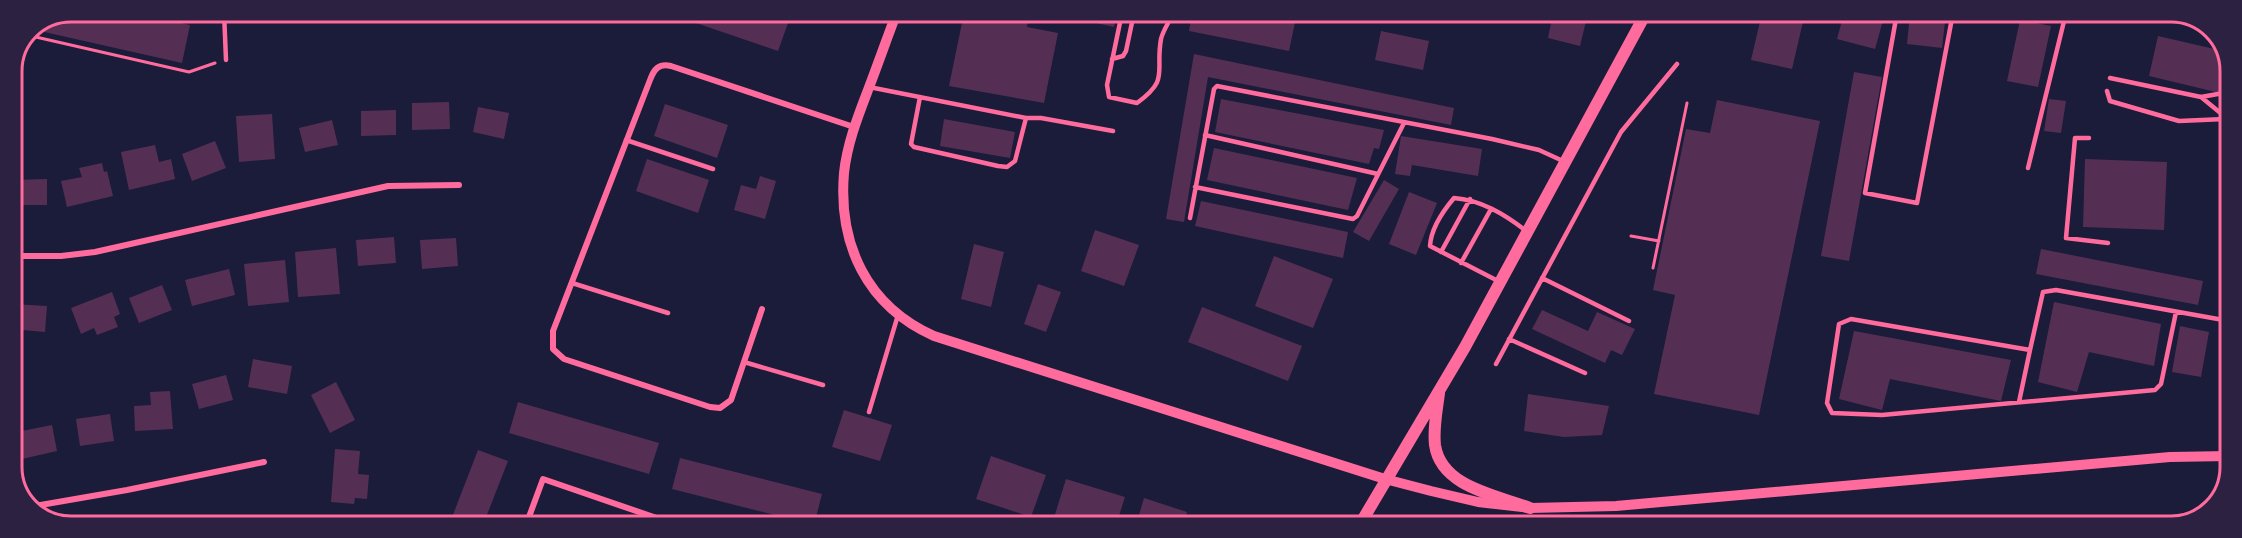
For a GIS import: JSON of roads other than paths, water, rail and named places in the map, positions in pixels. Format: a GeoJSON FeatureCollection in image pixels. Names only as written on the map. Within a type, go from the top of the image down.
{"type":"FeatureCollection","features":[{"type":"Feature","properties":{"kind":"main road"},"geometry":{"type":"LineString","coordinates":[[1365,516],[1465,347],[1641,22]]}},
{"type":"Feature","properties":{"kind":"main road"},"geometry":{"type":"LineString","coordinates":[[1439,388],[1435,443],[1438,458],[1446,471],[1464,484],[1530,507]]}},
{"type":"Feature","properties":{"kind":"street"},"geometry":{"type":"LineString","coordinates":[[893,22],[854,127],[844,172],[845,214],[850,243],[870,286],[909,324],[934,336],[1385,479],[1478,502],[1530,507],[1616,506],[2170,457],[2220,456]]}},
{"type":"Feature","properties":{"kind":"street"},"geometry":{"type":"LineString","coordinates":[[762,309],[731,400],[720,408],[710,407],[564,359],[552,349],[552,338],[572,283],[654,69],[662,64],[671,66],[854,127]]}},
{"type":"Feature","properties":{"kind":"street"},"geometry":{"type":"LineString","coordinates":[[22,256],[61,256],[95,252],[388,186],[459,185]]}},
{"type":"Feature","properties":{"kind":"street"},"geometry":{"type":"LineString","coordinates":[[42,505],[264,462]]}},
{"type":"Feature","properties":{"kind":"street"},"geometry":{"type":"LineString","coordinates":[[529,516],[543,479],[651,516]]}},
{"type":"Feature","properties":{"kind":"lane"},"geometry":{"type":"LineString","coordinates":[[224,22],[226,60]]}},
{"type":"Feature","properties":{"kind":"lane"},"geometry":{"type":"LineString","coordinates":[[1120,22],[1107,85],[1109,97],[1137,103],[1151,92],[1160,77],[1162,36],[1169,22]]}},
{"type":"Feature","properties":{"kind":"lane"},"geometry":{"type":"LineString","coordinates":[[1112,59],[1123,56],[1126,51],[1132,22]]}},
{"type":"Feature","properties":{"kind":"lane"},"geometry":{"type":"LineString","coordinates":[[1895,22],[1865,193],[1917,203],[1951,22]]}},
{"type":"Feature","properties":{"kind":"lane"},"geometry":{"type":"LineString","coordinates":[[2028,168],[2064,22]]}},
{"type":"Feature","properties":{"kind":"lane"},"geometry":{"type":"LineString","coordinates":[[1496,363],[1621,132],[1677,64]]}},
{"type":"Feature","properties":{"kind":"lane"},"geometry":{"type":"LineString","coordinates":[[2110,78],[2201,97],[2219,94]]}},
{"type":"Feature","properties":{"kind":"lane"},"geometry":{"type":"LineString","coordinates":[[1190,218],[1214,89],[1217,86],[1539,150],[1565,162]]}},
{"type":"Feature","properties":{"kind":"lane"},"geometry":{"type":"LineString","coordinates":[[869,87],[1026,118],[1041,118],[1113,131]]}},
{"type":"Feature","properties":{"kind":"lane"},"geometry":{"type":"LineString","coordinates":[[2107,91],[2110,101],[2178,121],[2219,119]]}},
{"type":"Feature","properties":{"kind":"lane"},"geometry":{"type":"LineString","coordinates":[[920,97],[910,144],[914,147],[998,166],[1007,167],[1015,161],[1026,118]]}},
{"type":"Feature","properties":{"kind":"lane"},"geometry":{"type":"LineString","coordinates":[[2201,97],[2219,112]]}},
{"type":"Feature","properties":{"kind":"lane"},"geometry":{"type":"LineString","coordinates":[[1195,187],[1353,219],[1357,216],[1404,123]]}},
{"type":"Feature","properties":{"kind":"lane"},"geometry":{"type":"LineString","coordinates":[[1205,135],[1378,174]]}},
{"type":"Feature","properties":{"kind":"lane"},"geometry":{"type":"LineString","coordinates":[[2089,138],[2075,138],[2066,238],[2108,243]]}},
{"type":"Feature","properties":{"kind":"lane"},"geometry":{"type":"LineString","coordinates":[[626,140],[712,169]]}},
{"type":"Feature","properties":{"kind":"lane"},"geometry":{"type":"LineString","coordinates":[[1500,282],[1430,246],[1430,237],[1443,212],[1454,198],[1470,199],[1504,214],[1527,232]]}},
{"type":"Feature","properties":{"kind":"lane"},"geometry":{"type":"LineString","coordinates":[[1441,252],[1470,199]]}},
{"type":"Feature","properties":{"kind":"lane"},"geometry":{"type":"LineString","coordinates":[[1461,262],[1491,209]]}},
{"type":"Feature","properties":{"kind":"lane"},"geometry":{"type":"LineString","coordinates":[[1542,278],[1629,321]]}},
{"type":"Feature","properties":{"kind":"lane"},"geometry":{"type":"LineString","coordinates":[[572,283],[668,313]]}},
{"type":"Feature","properties":{"kind":"lane"},"geometry":{"type":"LineString","coordinates":[[2019,402],[2043,292],[2056,290],[2220,319]]}},
{"type":"Feature","properties":{"kind":"lane"},"geometry":{"type":"LineString","coordinates":[[2030,350],[1851,319],[1839,324],[1827,404],[1832,413],[1882,415],[2155,390],[2161,384],[2175,312]]}},
{"type":"Feature","properties":{"kind":"lane"},"geometry":{"type":"LineString","coordinates":[[869,412],[898,315]]}},
{"type":"Feature","properties":{"kind":"lane"},"geometry":{"type":"LineString","coordinates":[[1509,339],[1586,373]]}},
{"type":"Feature","properties":{"kind":"lane"},"geometry":{"type":"LineString","coordinates":[[744,362],[823,385]]}}]}
